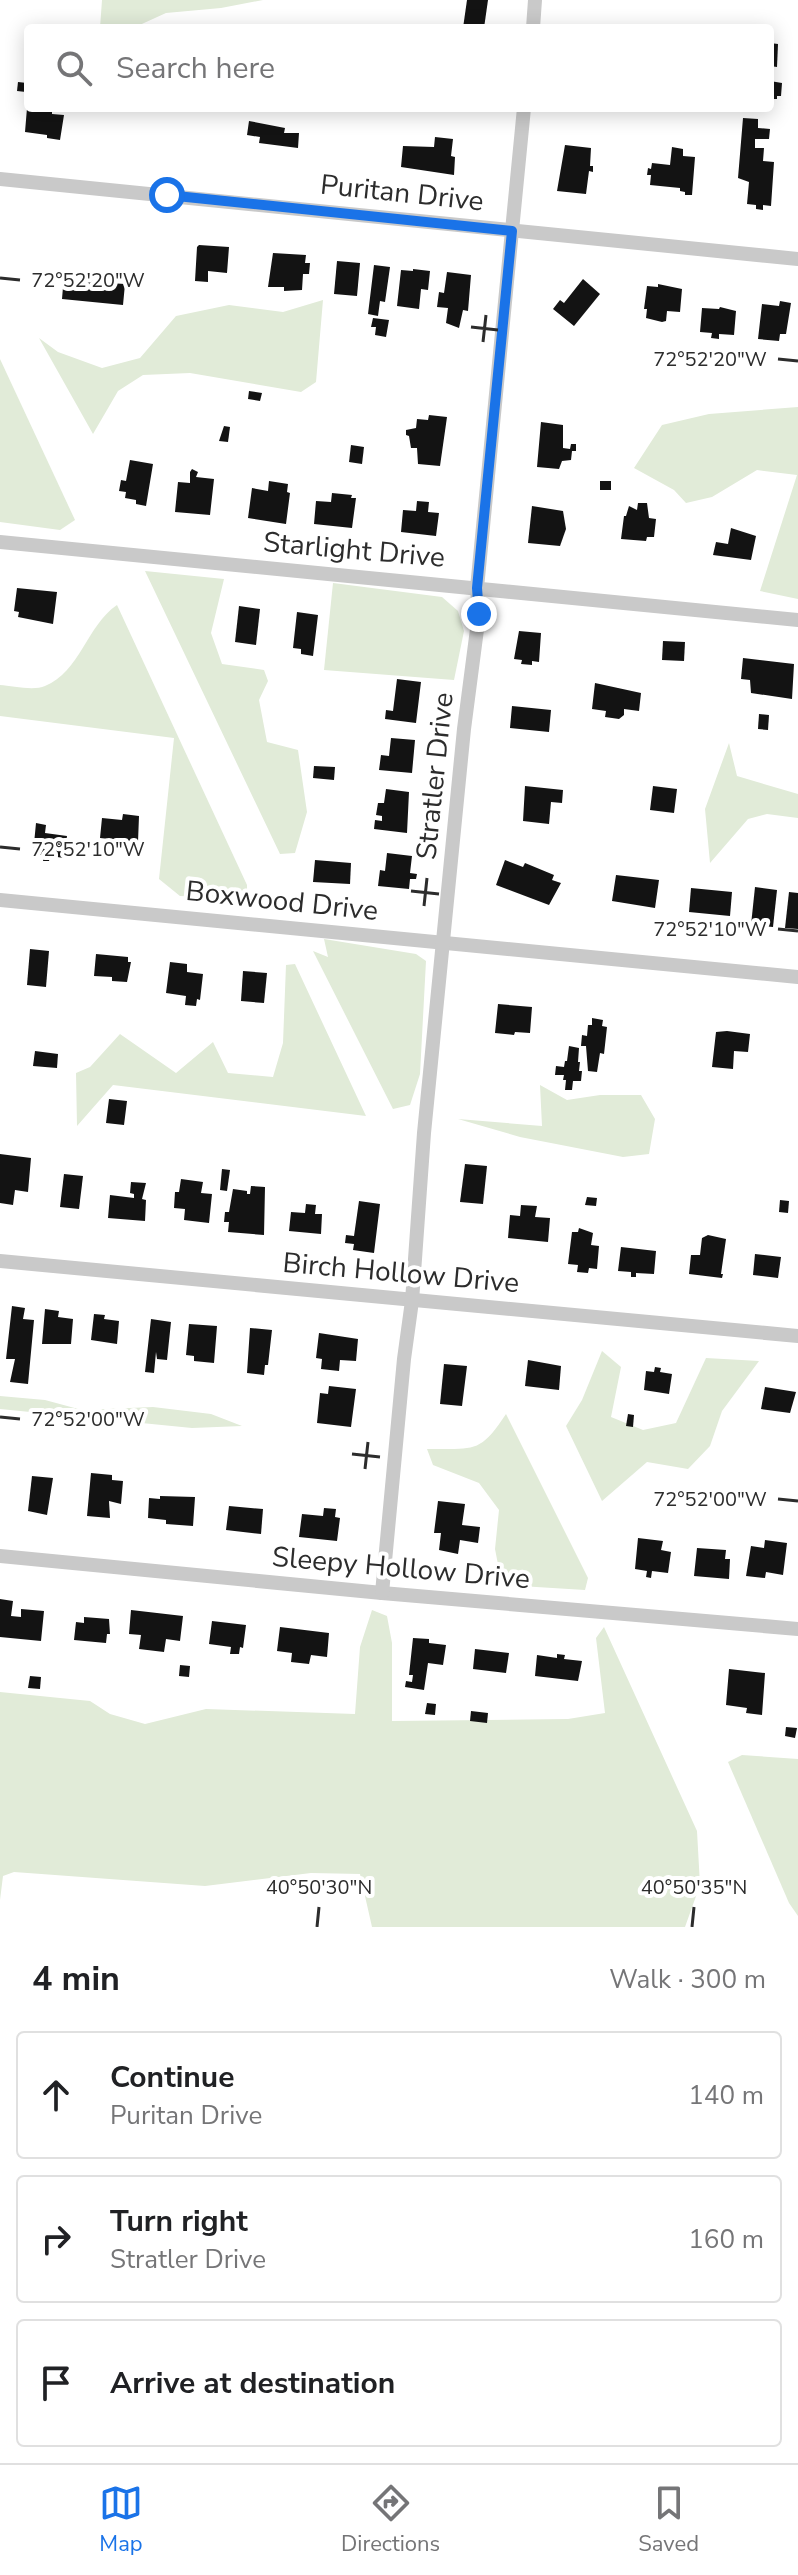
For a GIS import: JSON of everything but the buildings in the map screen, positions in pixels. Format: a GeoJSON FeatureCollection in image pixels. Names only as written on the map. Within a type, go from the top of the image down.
{"type":"FeatureCollection","features":[{"type":"Feature","properties":{"kind":"street"},"geometry":{"type":"LineString","coordinates":[[533,24],[535,0]]}},
{"type":"Feature","properties":{"kind":"street","name":"Stratler Drive"},"geometry":{"type":"LineString","coordinates":[[382,1593],[464,729],[479,614],[477,588],[524,112]]}},
{"type":"Feature","properties":{"kind":"street","name":"Puritan Drive"},"geometry":{"type":"LineString","coordinates":[[0,179],[798,259]]}},
{"type":"Feature","properties":{"kind":"street","name":"Starlight Drive"},"geometry":{"type":"LineString","coordinates":[[0,542],[798,620]]}},
{"type":"Feature","properties":{"kind":"street","name":"Boxwood Drive"},"geometry":{"type":"LineString","coordinates":[[0,900],[798,977]]}},
{"type":"Feature","properties":{"kind":"street","name":"Birch Hollow Drive"},"geometry":{"type":"LineString","coordinates":[[0,1261],[798,1336]]}},
{"type":"Feature","properties":{"kind":"street","name":"Sleepy Hollow Drive"},"geometry":{"type":"LineString","coordinates":[[0,1556],[798,1629]]}},
{"type":"Feature","properties":{"kind":"green space"},"geometry":{"type":"Polygon","coordinates":[[[102,0],[263,0],[166,13],[142,24],[100,24],[102,0]]]}},
{"type":"Feature","properties":{"kind":"green space"},"geometry":{"type":"Polygon","coordinates":[[[323,300],[316,382],[301,392],[190,373],[143,375],[118,391],[93,434],[39,338],[58,352],[102,368],[140,358],[176,316],[229,305],[283,312],[323,300]]]}},
{"type":"Feature","properties":{"kind":"green space"},"geometry":{"type":"Polygon","coordinates":[[[0,359],[75,520],[60,530],[0,522],[0,359]]]}},
{"type":"Feature","properties":{"kind":"green space"},"geometry":{"type":"Polygon","coordinates":[[[798,407],[798,599],[760,591],[797,475],[757,470],[712,497],[686,503],[674,490],[634,468],[662,425],[709,414],[798,407]]]}},
{"type":"Feature","properties":{"kind":"green space"},"geometry":{"type":"Polygon","coordinates":[[[145,571],[224,579],[211,633],[222,664],[264,670],[268,681],[259,700],[267,742],[298,750],[307,812],[295,853],[280,854],[145,571]]]}},
{"type":"Feature","properties":{"kind":"green space"},"geometry":{"type":"Polygon","coordinates":[[[333,583],[442,597],[458,611],[464,631],[454,680],[324,670],[333,583]]]}},
{"type":"Feature","properties":{"kind":"green space"},"geometry":{"type":"Polygon","coordinates":[[[117,605],[247,885],[247,899],[180,896],[159,879],[174,738],[0,716],[0,685],[35,688],[57,679],[67,670],[98,624],[117,605]]]}},
{"type":"Feature","properties":{"kind":"green space"},"geometry":{"type":"Polygon","coordinates":[[[729,743],[737,776],[798,794],[798,818],[767,814],[748,819],[710,863],[705,809],[729,743]]]}},
{"type":"Feature","properties":{"kind":"green space"},"geometry":{"type":"Polygon","coordinates":[[[324,939],[416,954],[426,961],[420,1074],[410,1105],[393,1109],[313,951],[328,957],[324,939]]]}},
{"type":"Feature","properties":{"kind":"green space"},"geometry":{"type":"Polygon","coordinates":[[[295,964],[366,1116],[113,1085],[77,1126],[76,1073],[90,1067],[120,1034],[176,1073],[213,1042],[228,1073],[273,1077],[283,1043],[286,965],[295,964]]]}},
{"type":"Feature","properties":{"kind":"green space"},"geometry":{"type":"Polygon","coordinates":[[[540,1085],[567,1100],[600,1095],[641,1095],[655,1119],[649,1154],[623,1157],[520,1137],[458,1119],[542,1126],[540,1085]]]}},
{"type":"Feature","properties":{"kind":"green space"},"geometry":{"type":"Polygon","coordinates":[[[602,1351],[621,1367],[611,1417],[643,1430],[676,1423],[706,1358],[759,1361],[722,1411],[710,1446],[688,1469],[647,1462],[602,1501],[566,1426],[582,1400],[602,1351]]]}},
{"type":"Feature","properties":{"kind":"green space"},"geometry":{"type":"Polygon","coordinates":[[[0,1396],[45,1400],[82,1410],[153,1407],[211,1414],[242,1426],[192,1428],[0,1409],[0,1396]]]}},
{"type":"Feature","properties":{"kind":"green space"},"geometry":{"type":"Polygon","coordinates":[[[506,1414],[588,1578],[585,1590],[502,1585],[495,1549],[499,1510],[479,1483],[433,1465],[427,1449],[466,1448],[482,1443],[506,1414]]]}},
{"type":"Feature","properties":{"kind":"green space"},"geometry":{"type":"Polygon","coordinates":[[[372,1610],[387,1616],[392,1643],[392,1721],[568,1719],[605,1713],[596,1638],[604,1627],[697,1831],[700,1885],[685,1927],[372,1927],[360,1874],[311,1873],[205,1886],[14,1872],[3,1876],[0,1900],[0,1692],[90,1701],[110,1714],[145,1724],[206,1709],[355,1714],[360,1647],[372,1610]]]}},
{"type":"Feature","properties":{"kind":"green space"},"geometry":{"type":"Polygon","coordinates":[[[742,1755],[798,1759],[798,1916],[789,1903],[728,1762],[742,1755]]]}},
{"type":"Feature","properties":{"kind":"route"},"geometry":{"type":"LineString","coordinates":[[167,195],[512,231],[477,588],[479,614]]}}]}
